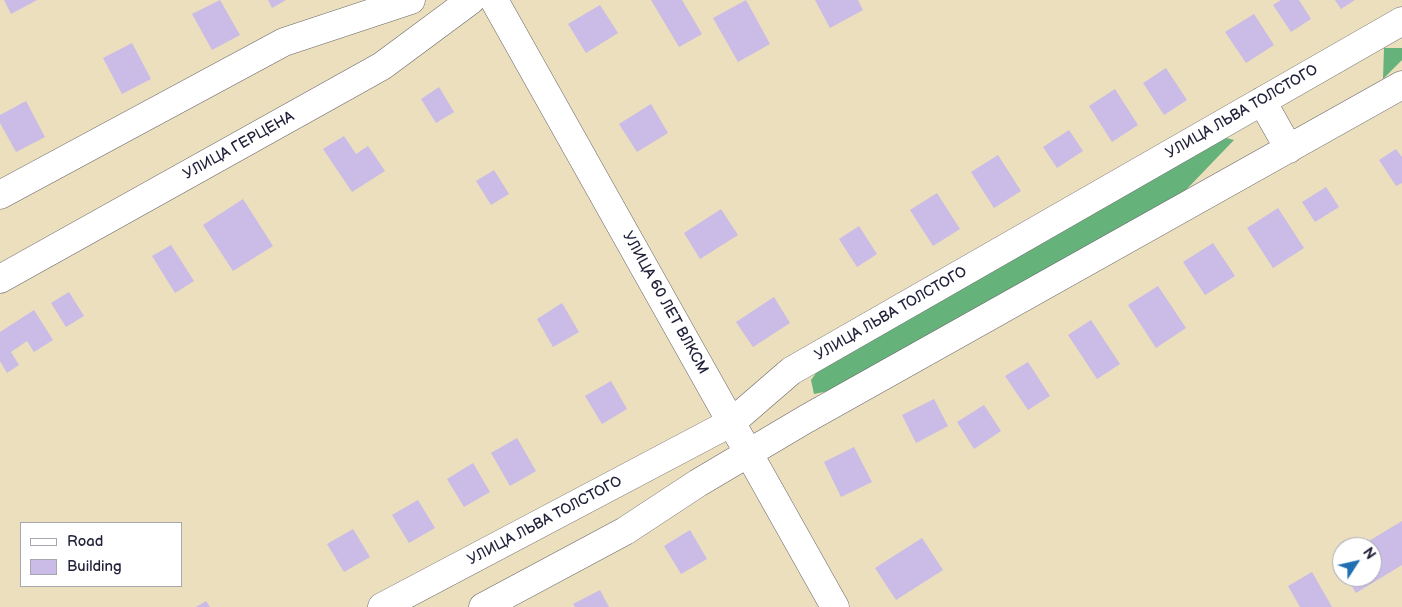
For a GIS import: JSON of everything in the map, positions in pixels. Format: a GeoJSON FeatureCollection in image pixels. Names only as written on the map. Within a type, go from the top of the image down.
{"type":"FeatureCollection","features":[{"type":"Feature","properties":{"kind":"street"},"geometry":{"type":"LineString","coordinates":[[0,195],[284,42],[411,0]]}},
{"type":"Feature","properties":{"kind":"street","name":"УЛИЦА ГЕРЦЕНА"},"geometry":{"type":"LineString","coordinates":[[0,279],[382,66],[471,0]]}},
{"type":"Feature","properties":{"kind":"street","name":"УЛИЦА 60 ЛЕТ ВЛКСМ"},"geometry":{"type":"LineString","coordinates":[[494,0],[835,607]]}},
{"type":"Feature","properties":{"kind":"street","name":"УЛИЦА ЛЬВА ТОЛСТОГО"},"geometry":{"type":"LineString","coordinates":[[382,607],[732,422],[791,371],[1402,21]]}},
{"type":"Feature","properties":{"kind":"street"},"geometry":{"type":"LineString","coordinates":[[483,607],[624,531],[748,452],[806,418],[1402,85]]}},
{"type":"Feature","properties":{"kind":"street"},"geometry":{"type":"LineString","coordinates":[[1262,101],[1289,149]]}},
{"type":"Feature","properties":{"kind":"green space"},"geometry":{"type":"Polygon","coordinates":[[[1384,48],[1402,48],[1402,60],[1383,79],[1384,48]]]}},
{"type":"Feature","properties":{"kind":"green space"},"geometry":{"type":"Polygon","coordinates":[[[1215,135],[1234,140],[1182,194],[829,391],[814,394],[811,380],[827,358],[1215,135]]]}},
{"type":"Feature","properties":{"kind":"building"},"geometry":{"type":"Polygon","coordinates":[[[4,0],[37,0],[11,14],[4,0]]]}},
{"type":"Feature","properties":{"kind":"building"},"geometry":{"type":"Polygon","coordinates":[[[220,0],[240,35],[212,50],[192,14],[220,0]]]}},
{"type":"Feature","properties":{"kind":"building"},"geometry":{"type":"Polygon","coordinates":[[[268,0],[286,0],[272,8],[268,0]]]}},
{"type":"Feature","properties":{"kind":"building"},"geometry":{"type":"Polygon","coordinates":[[[651,0],[682,0],[702,34],[679,47],[651,0]]]}},
{"type":"Feature","properties":{"kind":"building"},"geometry":{"type":"Polygon","coordinates":[[[746,0],[770,44],[738,62],[713,18],[746,0]]]}},
{"type":"Feature","properties":{"kind":"building"},"geometry":{"type":"Polygon","coordinates":[[[815,0],[858,0],[863,10],[830,28],[815,0]]]}},
{"type":"Feature","properties":{"kind":"building"},"geometry":{"type":"Polygon","coordinates":[[[1281,0],[1299,0],[1311,19],[1291,32],[1273,5],[1281,0]]]}},
{"type":"Feature","properties":{"kind":"building"},"geometry":{"type":"Polygon","coordinates":[[[1335,0],[1355,0],[1341,9],[1335,0]]]}},
{"type":"Feature","properties":{"kind":"building"},"geometry":{"type":"Polygon","coordinates":[[[600,5],[618,33],[586,53],[568,24],[600,5]]]}},
{"type":"Feature","properties":{"kind":"building"},"geometry":{"type":"Polygon","coordinates":[[[1254,14],[1274,45],[1246,63],[1225,32],[1254,14]]]}},
{"type":"Feature","properties":{"kind":"building"},"geometry":{"type":"Polygon","coordinates":[[[132,43],[151,79],[122,94],[103,58],[132,43]]]}},
{"type":"Feature","properties":{"kind":"building"},"geometry":{"type":"Polygon","coordinates":[[[1166,68],[1187,100],[1164,115],[1143,83],[1166,68]]]}},
{"type":"Feature","properties":{"kind":"building"},"geometry":{"type":"Polygon","coordinates":[[[439,87],[454,112],[436,123],[421,99],[439,87]]]}},
{"type":"Feature","properties":{"kind":"building"},"geometry":{"type":"Polygon","coordinates":[[[1115,89],[1138,125],[1112,142],[1089,106],[1115,89]]]}},
{"type":"Feature","properties":{"kind":"building"},"geometry":{"type":"Polygon","coordinates":[[[26,101],[45,137],[16,152],[0,123],[0,115],[26,101]]]}},
{"type":"Feature","properties":{"kind":"building"},"geometry":{"type":"Polygon","coordinates":[[[651,104],[668,133],[637,152],[619,124],[651,104]]]}},
{"type":"Feature","properties":{"kind":"building"},"geometry":{"type":"Polygon","coordinates":[[[1069,130],[1083,151],[1057,168],[1043,147],[1069,130]]]}},
{"type":"Feature","properties":{"kind":"building"},"geometry":{"type":"Polygon","coordinates":[[[344,136],[356,154],[368,146],[385,171],[352,192],[323,149],[344,136]]]}},
{"type":"Feature","properties":{"kind":"building"},"geometry":{"type":"Polygon","coordinates":[[[1396,149],[1402,157],[1402,183],[1396,186],[1379,160],[1396,149]]]}},
{"type":"Feature","properties":{"kind":"building"},"geometry":{"type":"Polygon","coordinates":[[[998,155],[1021,191],[994,208],[971,172],[998,155]]]}},
{"type":"Feature","properties":{"kind":"building"},"geometry":{"type":"Polygon","coordinates":[[[494,170],[509,194],[491,205],[476,181],[494,170]]]}},
{"type":"Feature","properties":{"kind":"building"},"geometry":{"type":"Polygon","coordinates":[[[1326,187],[1339,207],[1315,222],[1302,202],[1326,187]]]}},
{"type":"Feature","properties":{"kind":"building"},"geometry":{"type":"Polygon","coordinates":[[[937,193],[960,229],[933,246],[910,210],[937,193]]]}},
{"type":"Feature","properties":{"kind":"building"},"geometry":{"type":"Polygon","coordinates":[[[243,199],[273,246],[233,271],[203,225],[243,199]]]}},
{"type":"Feature","properties":{"kind":"building"},"geometry":{"type":"Polygon","coordinates":[[[1278,208],[1304,248],[1273,268],[1247,228],[1278,208]]]}},
{"type":"Feature","properties":{"kind":"building"},"geometry":{"type":"Polygon","coordinates":[[[721,209],[738,235],[700,259],[684,233],[721,209]]]}},
{"type":"Feature","properties":{"kind":"building"},"geometry":{"type":"Polygon","coordinates":[[[859,226],[877,254],[857,267],[839,239],[859,226]]]}},
{"type":"Feature","properties":{"kind":"building"},"geometry":{"type":"Polygon","coordinates":[[[1213,243],[1235,276],[1205,295],[1183,262],[1213,243]]]}},
{"type":"Feature","properties":{"kind":"building"},"geometry":{"type":"Polygon","coordinates":[[[171,245],[194,281],[175,293],[152,256],[171,245]]]}},
{"type":"Feature","properties":{"kind":"building"},"geometry":{"type":"Polygon","coordinates":[[[1158,286],[1186,328],[1156,348],[1128,305],[1158,286]]]}},
{"type":"Feature","properties":{"kind":"building"},"geometry":{"type":"Polygon","coordinates":[[[69,292],[84,316],[66,327],[51,303],[69,292]]]}},
{"type":"Feature","properties":{"kind":"building"},"geometry":{"type":"Polygon","coordinates":[[[774,297],[790,323],[753,347],[736,322],[774,297]]]}},
{"type":"Feature","properties":{"kind":"building"},"geometry":{"type":"Polygon","coordinates":[[[562,303],[579,332],[553,347],[537,319],[562,303]]]}},
{"type":"Feature","properties":{"kind":"building"},"geometry":{"type":"Polygon","coordinates":[[[34,310],[53,340],[34,352],[27,341],[11,352],[19,365],[7,373],[0,361],[0,332],[34,310]]]}},
{"type":"Feature","properties":{"kind":"building"},"geometry":{"type":"Polygon","coordinates":[[[1091,320],[1120,364],[1097,379],[1068,335],[1091,320]]]}},
{"type":"Feature","properties":{"kind":"building"},"geometry":{"type":"Polygon","coordinates":[[[1028,362],[1050,396],[1028,410],[1005,376],[1028,362]]]}},
{"type":"Feature","properties":{"kind":"building"},"geometry":{"type":"Polygon","coordinates":[[[611,381],[627,409],[602,424],[585,396],[611,381]]]}},
{"type":"Feature","properties":{"kind":"building"},"geometry":{"type":"Polygon","coordinates":[[[934,399],[948,426],[916,443],[902,415],[934,399]]]}},
{"type":"Feature","properties":{"kind":"building"},"geometry":{"type":"Polygon","coordinates":[[[984,405],[1001,431],[974,449],[957,422],[984,405]]]}},
{"type":"Feature","properties":{"kind":"building"},"geometry":{"type":"Polygon","coordinates":[[[517,438],[536,471],[510,486],[491,453],[517,438]]]}},
{"type":"Feature","properties":{"kind":"building"},"geometry":{"type":"Polygon","coordinates":[[[854,447],[872,482],[841,497],[824,462],[854,447]]]}},
{"type":"Feature","properties":{"kind":"building"},"geometry":{"type":"Polygon","coordinates":[[[473,463],[490,492],[464,507],[447,479],[473,463]]]}},
{"type":"Feature","properties":{"kind":"building"},"geometry":{"type":"Polygon","coordinates":[[[418,500],[435,528],[409,543],[392,515],[418,500]]]}},
{"type":"Feature","properties":{"kind":"building"},"geometry":{"type":"Polygon","coordinates":[[[1402,521],[1402,565],[1382,577],[1382,537],[1376,537],[1402,521]]]}},
{"type":"Feature","properties":{"kind":"building"},"geometry":{"type":"Polygon","coordinates":[[[353,529],[370,557],[344,572],[327,544],[353,529]]]}},
{"type":"Feature","properties":{"kind":"building"},"geometry":{"type":"Polygon","coordinates":[[[690,530],[707,559],[681,574],[664,546],[690,530]]]}},
{"type":"Feature","properties":{"kind":"building"},"geometry":{"type":"Polygon","coordinates":[[[922,538],[943,570],[896,600],[875,568],[922,538]]]}},
{"type":"Feature","properties":{"kind":"building"},"geometry":{"type":"Polygon","coordinates":[[[1312,572],[1332,607],[1300,607],[1288,586],[1312,572]]]}},
{"type":"Feature","properties":{"kind":"building"},"geometry":{"type":"Polygon","coordinates":[[[1352,587],[1366,587],[1356,593],[1352,587]]]}},
{"type":"Feature","properties":{"kind":"building"},"geometry":{"type":"Polygon","coordinates":[[[600,590],[609,607],[575,607],[573,604],[600,590]]]}},
{"type":"Feature","properties":{"kind":"building"},"geometry":{"type":"Polygon","coordinates":[[[206,601],[210,607],[196,607],[206,601]]]}}]}
